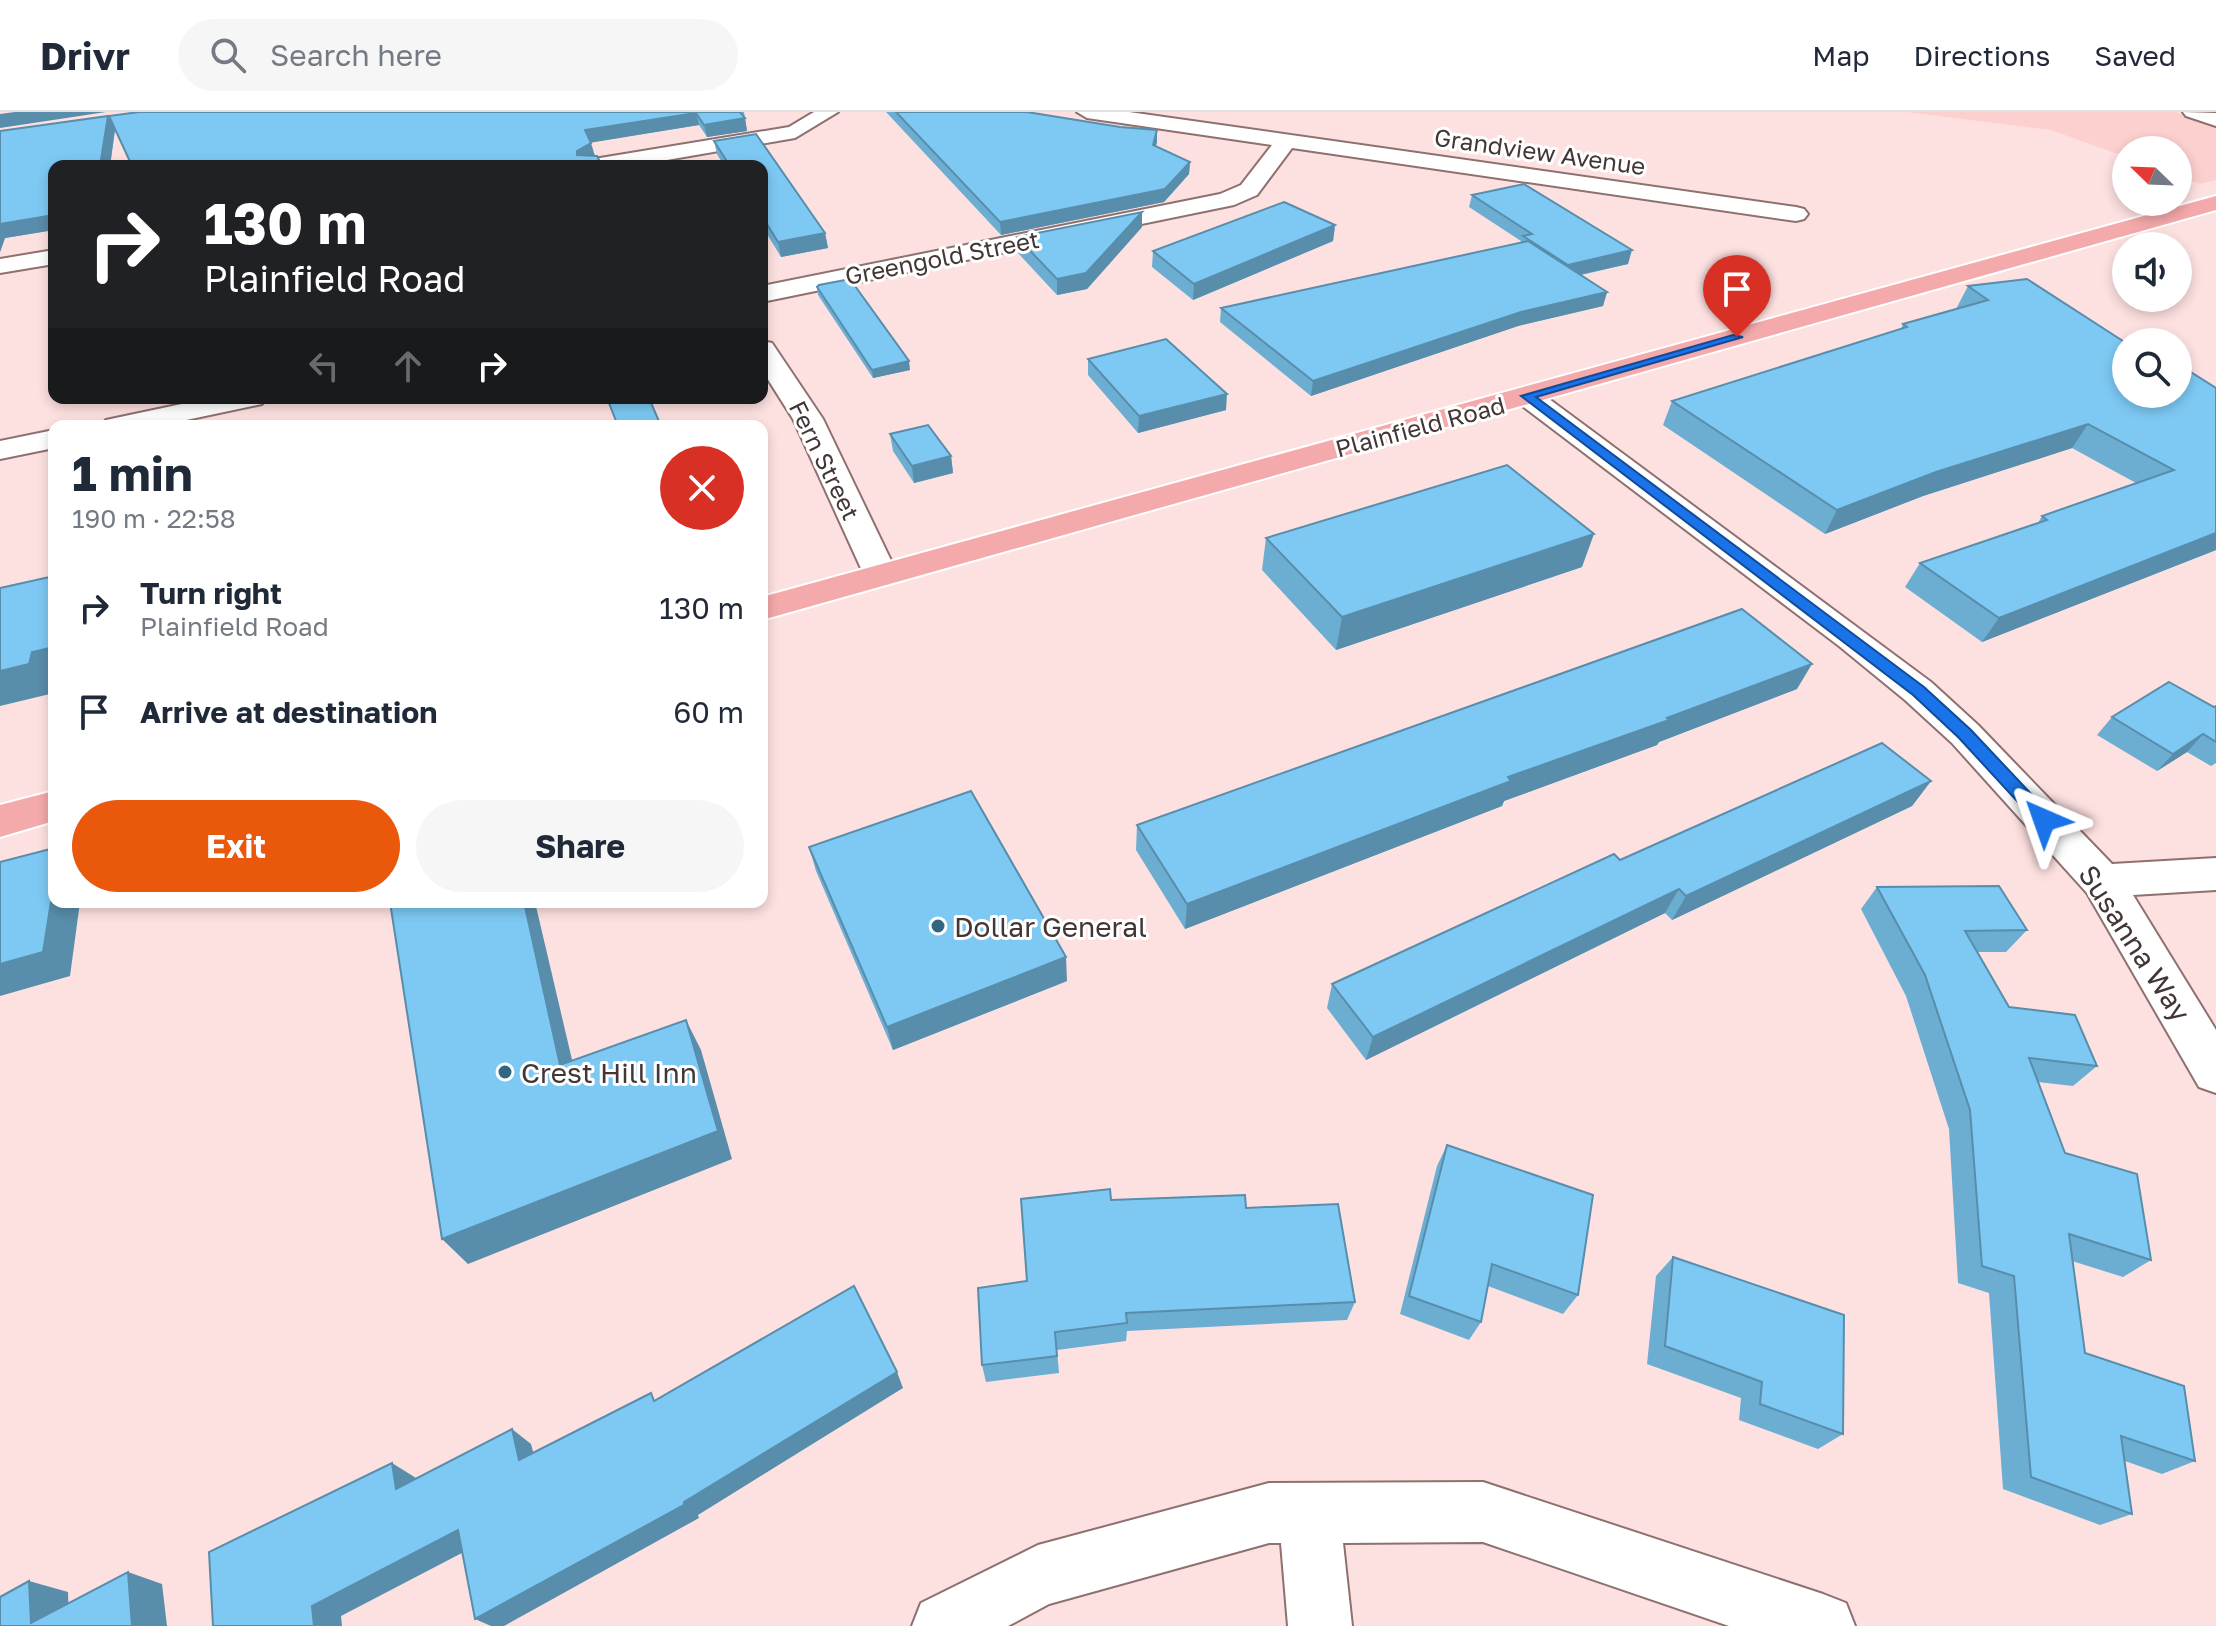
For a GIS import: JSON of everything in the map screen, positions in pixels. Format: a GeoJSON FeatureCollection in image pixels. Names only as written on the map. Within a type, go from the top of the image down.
{"type":"FeatureCollection","features":[{"type":"Feature","properties":{"kind":"main road","name":"Plainfield Road"},"geometry":{"type":"LineString","coordinates":[[768,607],[2216,203]]}},
{"type":"Feature","properties":{"kind":"main road"},"geometry":{"type":"LineString","coordinates":[[0,821],[48,808]]}},
{"type":"Feature","properties":{"kind":"street"},"geometry":{"type":"LineString","coordinates":[[629,160],[795,132],[828,112]]}},
{"type":"Feature","properties":{"kind":"street","name":"Grandview Avenue"},"geometry":{"type":"LineString","coordinates":[[1087,112],[1796,214]]}},
{"type":"Feature","properties":{"kind":"street"},"geometry":{"type":"LineString","coordinates":[[2193,112],[2216,120]]}},
{"type":"Feature","properties":{"kind":"street","name":"Greengold Street"},"geometry":{"type":"LineString","coordinates":[[768,293],[1226,200],[1249,190],[1286,141]]}},
{"type":"Feature","properties":{"kind":"street"},"geometry":{"type":"LineString","coordinates":[[0,266],[48,258]]}},
{"type":"Feature","properties":{"kind":"street","name":"Fern Street"},"geometry":{"type":"LineString","coordinates":[[768,358],[808,419],[881,575]]}},
{"type":"Feature","properties":{"kind":"street","name":"Susanna Way"},"geometry":{"type":"LineString","coordinates":[[1527,396],[1918,691],[1965,734],[2102,881],[2216,1072]]}},
{"type":"Feature","properties":{"kind":"street"},"geometry":{"type":"LineString","coordinates":[[145,420],[223,404]]}},
{"type":"Feature","properties":{"kind":"street"},"geometry":{"type":"LineString","coordinates":[[0,450],[48,440]]}},
{"type":"Feature","properties":{"kind":"street"},"geometry":{"type":"LineString","coordinates":[[2102,881],[2216,874]]}},
{"type":"Feature","properties":{"kind":"street"},"geometry":{"type":"LineString","coordinates":[[944,1626],[1038,1576],[1269,1513],[1309,1512],[1483,1512],[1823,1626]]}},
{"type":"Feature","properties":{"kind":"street"},"geometry":{"type":"LineString","coordinates":[[1309,1512],[1320,1626]]}},
{"type":"Feature","properties":{"kind":"shaded area"},"geometry":{"type":"Polygon","coordinates":[[[1906,112],[2176,112],[2216,126],[2216,180],[2200,184],[2192,181],[2192,136],[2112,136],[2112,152],[2051,130],[1906,112]]]}},
{"type":"Feature","properties":{"kind":"building"},"geometry":{"type":"Polygon","coordinates":[[[139,112],[740,112],[745,118],[704,125],[696,113],[585,130],[591,143],[577,151],[577,155],[597,156],[599,160],[129,160],[109,116],[139,112]]]}},
{"type":"Feature","properties":{"kind":"building"},"geometry":{"type":"Polygon","coordinates":[[[896,112],[1027,112],[1157,130],[1153,145],[1190,162],[1165,189],[1000,222],[896,112]]]}},
{"type":"Feature","properties":{"kind":"building"},"geometry":{"type":"Polygon","coordinates":[[[108,116],[101,160],[48,160],[48,216],[0,224],[0,131],[108,116]]]}},
{"type":"Feature","properties":{"kind":"building"},"geometry":{"type":"Polygon","coordinates":[[[756,134],[825,233],[778,242],[768,226],[768,160],[726,160],[714,141],[756,134]]]}},
{"type":"Feature","properties":{"kind":"building"},"geometry":{"type":"Polygon","coordinates":[[[1524,184],[1632,250],[1568,265],[1523,236],[1532,234],[1472,195],[1524,184]]]}},
{"type":"Feature","properties":{"kind":"building"},"geometry":{"type":"Polygon","coordinates":[[[1284,202],[1335,225],[1194,284],[1153,251],[1284,202]]]}},
{"type":"Feature","properties":{"kind":"building"},"geometry":{"type":"Polygon","coordinates":[[[1142,212],[1086,273],[1057,279],[1017,237],[1142,212]]]}},
{"type":"Feature","properties":{"kind":"building"},"geometry":{"type":"Polygon","coordinates":[[[1528,241],[1607,292],[1521,312],[1313,381],[1221,308],[1528,241]]]}},
{"type":"Feature","properties":{"kind":"building"},"geometry":{"type":"Polygon","coordinates":[[[850,279],[909,361],[872,370],[817,287],[850,279]]]}},
{"type":"Feature","properties":{"kind":"building"},"geometry":{"type":"Polygon","coordinates":[[[2027,279],[2112,334],[2112,408],[2192,408],[2192,373],[2216,388],[2216,533],[1999,618],[1920,563],[2047,520],[2042,516],[2174,470],[2088,424],[1936,472],[1837,510],[1672,401],[1907,327],[1903,324],[1988,300],[1968,286],[2027,279]]]}},
{"type":"Feature","properties":{"kind":"building"},"geometry":{"type":"Polygon","coordinates":[[[1166,339],[1227,394],[1139,416],[1088,359],[1166,339]]]}},
{"type":"Feature","properties":{"kind":"building"},"geometry":{"type":"Polygon","coordinates":[[[609,404],[652,404],[658,420],[616,420],[609,404]]]}},
{"type":"Feature","properties":{"kind":"building"},"geometry":{"type":"Polygon","coordinates":[[[928,425],[951,456],[912,466],[890,434],[928,425]]]}},
{"type":"Feature","properties":{"kind":"building"},"geometry":{"type":"Polygon","coordinates":[[[1507,465],[1594,534],[1342,617],[1266,538],[1507,465]]]}},
{"type":"Feature","properties":{"kind":"building"},"geometry":{"type":"Polygon","coordinates":[[[48,577],[48,648],[32,652],[29,664],[0,671],[0,588],[48,577]]]}},
{"type":"Feature","properties":{"kind":"building"},"geometry":{"type":"Polygon","coordinates":[[[1742,609],[1812,664],[1667,718],[1669,720],[1508,777],[1511,781],[1187,904],[1137,825],[1742,609]]]}},
{"type":"Feature","properties":{"kind":"building"},"geometry":{"type":"Polygon","coordinates":[[[2169,682],[2216,706],[2216,742],[2203,734],[2173,754],[2112,717],[2169,682]]]}},
{"type":"Feature","properties":{"kind":"building"},"geometry":{"type":"Polygon","coordinates":[[[1882,743],[1931,781],[1686,896],[1679,889],[1373,1037],[1332,984],[1614,854],[1620,860],[1882,743]]]}},
{"type":"Feature","properties":{"kind":"building","name":"Dollar General"},"geometry":{"type":"Polygon","coordinates":[[[971,791],[1066,957],[887,1027],[809,847],[971,791]]]}},
{"type":"Feature","properties":{"kind":"building"},"geometry":{"type":"Polygon","coordinates":[[[48,850],[50,908],[43,952],[0,964],[0,862],[48,850]]]}},
{"type":"Feature","properties":{"kind":"building"},"geometry":{"type":"Polygon","coordinates":[[[1999,886],[2027,930],[1965,931],[2009,1007],[2075,1015],[2097,1066],[2029,1058],[2065,1153],[2137,1174],[2151,1260],[2069,1234],[2085,1353],[2184,1386],[2195,1461],[2121,1436],[2132,1514],[2031,1477],[2014,1276],[1982,1266],[1970,1110],[1925,975],[1877,887],[1999,886]]]}},
{"type":"Feature","properties":{"kind":"building","name":"Crest Hill Inn"},"geometry":{"type":"Polygon","coordinates":[[[391,908],[525,908],[560,1065],[686,1020],[718,1131],[442,1239],[391,908]]]}},
{"type":"Feature","properties":{"kind":"building"},"geometry":{"type":"Polygon","coordinates":[[[1447,1145],[1593,1195],[1578,1295],[1492,1264],[1481,1322],[1409,1296],[1447,1145]]]}},
{"type":"Feature","properties":{"kind":"building"},"geometry":{"type":"Polygon","coordinates":[[[1110,1189],[1111,1200],[1245,1195],[1246,1208],[1338,1204],[1355,1302],[1126,1313],[1127,1323],[1055,1332],[1057,1356],[982,1365],[978,1288],[1027,1281],[1021,1199],[1110,1189]]]}},
{"type":"Feature","properties":{"kind":"building"},"geometry":{"type":"Polygon","coordinates":[[[1673,1257],[1844,1315],[1843,1434],[1760,1404],[1762,1382],[1665,1346],[1673,1257]]]}},
{"type":"Feature","properties":{"kind":"building"},"geometry":{"type":"Polygon","coordinates":[[[854,1286],[897,1372],[684,1502],[684,1505],[475,1619],[458,1530],[312,1606],[314,1626],[213,1626],[209,1552],[392,1463],[396,1489],[512,1429],[519,1460],[651,1393],[654,1401],[854,1286]]]}},
{"type":"Feature","properties":{"kind":"building"},"geometry":{"type":"Polygon","coordinates":[[[128,1572],[132,1626],[0,1626],[0,1597],[29,1581],[31,1623],[128,1572]]]}},
{"type":"Feature","properties":{"kind":"place","name":"Dollar General"},"geometry":{"type":"Point","coordinates":[938,926]}},
{"type":"Feature","properties":{"kind":"place","name":"Crest Hill Inn"},"geometry":{"type":"Point","coordinates":[505,1072]}},
{"type":"Feature","properties":{"kind":"route"},"geometry":{"type":"LineString","coordinates":[[1737,337],[1527,396],[1918,691],[1965,734],[2044,820]]}}]}
